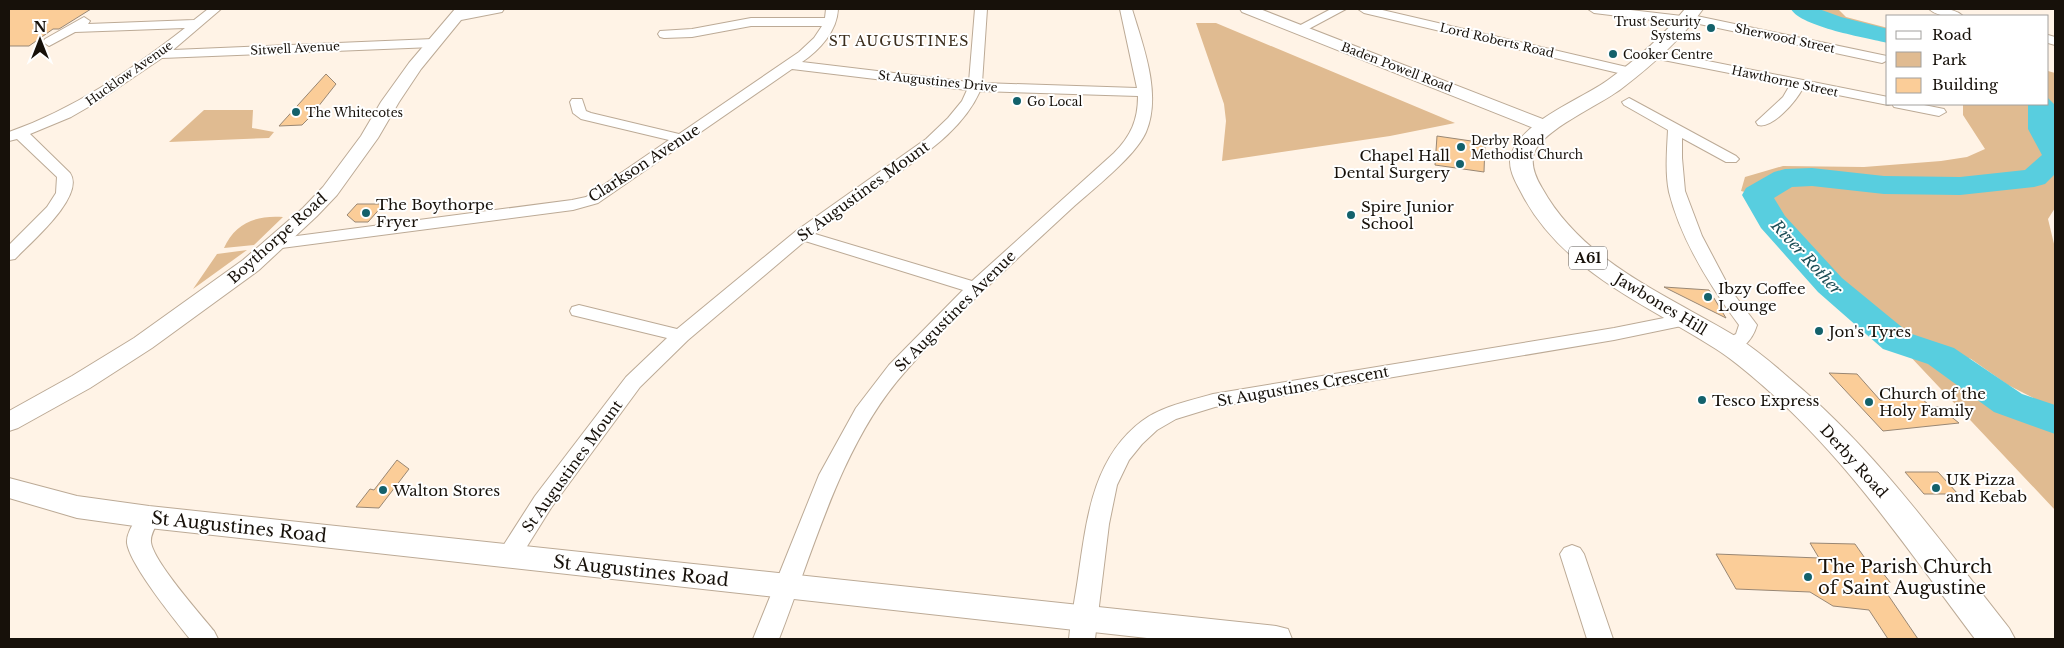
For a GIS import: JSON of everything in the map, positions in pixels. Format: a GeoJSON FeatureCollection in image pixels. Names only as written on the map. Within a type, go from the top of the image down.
{"type":"FeatureCollection","features":[{"type":"Feature","properties":{"kind":"highway","name":"A61"},"geometry":{"type":"LineString","coordinates":[[1631,72],[1653,54],[1689,15]]}},
{"type":"Feature","properties":{"kind":"highway","name":"Jawbones Hill"},"geometry":{"type":"LineString","coordinates":[[1631,72],[1605,92],[1547,127],[1528,144],[1522,157],[1522,170],[1541,211],[1569,244],[1597,265],[1729,345]]}},
{"type":"Feature","properties":{"kind":"highway","name":"Derby Road"},"geometry":{"type":"LineString","coordinates":[[1729,345],[1796,399],[1851,456],[1893,506],[1996,639]]}},
{"type":"Feature","properties":{"kind":"street","name":"Hucklow Avenue"},"geometry":{"type":"LineString","coordinates":[[14,135],[57,119],[98,98],[215,9]]}},
{"type":"Feature","properties":{"kind":"street"},"geometry":{"type":"LineString","coordinates":[[460,13],[498,9]]}},
{"type":"Feature","properties":{"kind":"street","name":"St Augustines Mount"},"geometry":{"type":"LineString","coordinates":[[508,557],[544,502],[633,382],[681,336],[802,235],[931,142],[954,121],[968,102],[975,87],[981,9]]}},
{"type":"Feature","properties":{"kind":"street","name":"St Augustines Avenue"},"geometry":{"type":"LineString","coordinates":[[766,639],[830,475],[866,408],[896,369],[975,288],[1129,147],[1138,133],[1145,117],[1145,92],[1126,9]]}},
{"type":"Feature","properties":{"kind":"street","name":"Baden Powell Road"},"geometry":{"type":"LineString","coordinates":[[1247,9],[1547,127]]}},
{"type":"Feature","properties":{"kind":"street"},"geometry":{"type":"LineString","coordinates":[[1299,28],[1340,9]]}},
{"type":"Feature","properties":{"kind":"street","name":"Lord Roberts Road"},"geometry":{"type":"LineString","coordinates":[[1364,9],[1631,72]]}},
{"type":"Feature","properties":{"kind":"street","name":"Sherwood Street"},"geometry":{"type":"LineString","coordinates":[[1594,9],[1689,15],[1882,59]]}},
{"type":"Feature","properties":{"kind":"street"},"geometry":{"type":"LineString","coordinates":[[1935,9],[1954,15]]}},
{"type":"Feature","properties":{"kind":"street","name":"Boythorpe Road"},"geometry":{"type":"LineString","coordinates":[[9,422],[81,382],[143,343],[251,265],[310,212],[330,191],[369,138],[390,102],[433,43],[460,13]]}},
{"type":"Feature","properties":{"kind":"street"},"geometry":{"type":"LineString","coordinates":[[664,34],[692,33],[751,22],[831,16]]}},
{"type":"Feature","properties":{"kind":"street","name":"Clarkson Avenue"},"geometry":{"type":"LineString","coordinates":[[274,244],[583,203],[600,196],[791,65],[815,45],[831,16]]}},
{"type":"Feature","properties":{"kind":"street"},"geometry":{"type":"LineString","coordinates":[[49,42],[86,20]]}},
{"type":"Feature","properties":{"kind":"street"},"geometry":{"type":"LineString","coordinates":[[74,28],[197,24]]}},
{"type":"Feature","properties":{"kind":"street","name":"Sitwell Avenue"},"geometry":{"type":"LineString","coordinates":[[158,54],[433,43]]}},
{"type":"Feature","properties":{"kind":"street","name":"Hawthorne Street"},"geometry":{"type":"LineString","coordinates":[[1653,54],[1886,101]]}},
{"type":"Feature","properties":{"kind":"street","name":"St Augustines Drive"},"geometry":{"type":"LineString","coordinates":[[791,65],[975,87],[1145,92]]}},
{"type":"Feature","properties":{"kind":"street"},"geometry":{"type":"LineString","coordinates":[[1763,122],[1788,99],[1795,91],[1798,83]]}},
{"type":"Feature","properties":{"kind":"street"},"geometry":{"type":"LineString","coordinates":[[577,102],[580,113],[586,116],[682,139]]}},
{"type":"Feature","properties":{"kind":"street"},"geometry":{"type":"LineString","coordinates":[[1629,102],[1731,159]]}},
{"type":"Feature","properties":{"kind":"street"},"geometry":{"type":"LineString","coordinates":[[1905,105],[1939,112]]}},
{"type":"Feature","properties":{"kind":"street"},"geometry":{"type":"LineString","coordinates":[[1675,128],[1674,158],[1677,191],[1694,236],[1722,290],[1748,325],[1744,338],[1729,345]]}},
{"type":"Feature","properties":{"kind":"street"},"geometry":{"type":"LineString","coordinates":[[9,256],[53,210],[64,193],[65,176],[45,155],[14,135]]}},
{"type":"Feature","properties":{"kind":"street"},"geometry":{"type":"LineString","coordinates":[[802,235],[975,288]]}},
{"type":"Feature","properties":{"kind":"street"},"geometry":{"type":"LineString","coordinates":[[579,311],[681,336]]}},
{"type":"Feature","properties":{"kind":"street","name":"St Augustines Crescent"},"geometry":{"type":"LineString","coordinates":[[1083,629],[1097,524],[1106,485],[1120,457],[1134,439],[1150,425],[1169,414],[1213,401],[1614,334],[1688,319]]}},
{"type":"Feature","properties":{"kind":"street"},"geometry":{"type":"LineString","coordinates":[[9,432],[35,407]]}},
{"type":"Feature","properties":{"kind":"street","name":"Boythorpe Road"},"geometry":{"type":"LineString","coordinates":[[9,415],[35,407]]}},
{"type":"Feature","properties":{"kind":"street","name":"St Augustines Road"},"geometry":{"type":"LineString","coordinates":[[9,488],[77,507],[148,517],[786,587],[1083,629],[1276,639]]}},
{"type":"Feature","properties":{"kind":"street"},"geometry":{"type":"LineString","coordinates":[[148,517],[139,543],[150,568],[205,639]]}},
{"type":"Feature","properties":{"kind":"street"},"geometry":{"type":"LineString","coordinates":[[1572,554],[1600,639]]}},
{"type":"Feature","properties":{"kind":"green space"},"geometry":{"type":"Polygon","coordinates":[[[1791,9],[1838,9],[1846,17],[1886,27],[1886,39],[1837,27],[1791,9]]]}},
{"type":"Feature","properties":{"kind":"green space"},"geometry":{"type":"Polygon","coordinates":[[[1196,23],[1216,23],[1455,123],[1390,136],[1222,161],[1226,121],[1224,104],[1196,23]]]}},
{"type":"Feature","properties":{"kind":"green space"},"geometry":{"type":"Polygon","coordinates":[[[2049,71],[2055,73],[2055,208],[2048,219],[2055,248],[2055,409],[2008,385],[1971,359],[1902,337],[1843,286],[1783,224],[1767,198],[1741,191],[1745,177],[1783,166],[1864,167],[1967,157],[1985,149],[1963,115],[1963,105],[2049,105],[2049,71]]]}},
{"type":"Feature","properties":{"kind":"green space"},"geometry":{"type":"Polygon","coordinates":[[[204,110],[253,110],[252,128],[274,132],[269,138],[169,142],[204,110]]]}},
{"type":"Feature","properties":{"kind":"green space"},"geometry":{"type":"Polygon","coordinates":[[[264,217],[283,217],[254,245],[224,248],[234,232],[248,222],[264,217]]]}},
{"type":"Feature","properties":{"kind":"green space"},"geometry":{"type":"Polygon","coordinates":[[[247,250],[193,289],[217,254],[247,250]]]}},
{"type":"Feature","properties":{"kind":"green space"},"geometry":{"type":"Polygon","coordinates":[[[1906,352],[1936,361],[2002,407],[2055,428],[2055,510],[1906,352]]]}},
{"type":"Feature","properties":{"kind":"building"},"geometry":{"type":"Polygon","coordinates":[[[9,9],[91,9],[59,29],[53,29],[29,46],[9,46],[9,9]]]}},
{"type":"Feature","properties":{"kind":"building"},"geometry":{"type":"Polygon","coordinates":[[[326,74],[336,84],[310,117],[302,125],[279,126],[326,74]]]}},
{"type":"Feature","properties":{"kind":"building"},"geometry":{"type":"Polygon","coordinates":[[[1437,136],[1485,143],[1484,172],[1435,165],[1437,136]]]}},
{"type":"Feature","properties":{"kind":"building","name":"The Boythorpe Fryer"},"geometry":{"type":"Polygon","coordinates":[[[357,204],[384,204],[368,222],[355,222],[347,215],[357,204]]]}},
{"type":"Feature","properties":{"kind":"building"},"geometry":{"type":"Polygon","coordinates":[[[1664,287],[1709,290],[1726,318],[1664,287]]]}},
{"type":"Feature","properties":{"kind":"building","name":"Church of the Holy Family"},"geometry":{"type":"Polygon","coordinates":[[[1829,373],[1857,374],[1880,400],[1920,397],[1931,407],[1939,407],[1959,423],[1883,431],[1829,373]]]}},
{"type":"Feature","properties":{"kind":"building","name":"Walton Stores"},"geometry":{"type":"Polygon","coordinates":[[[397,460],[409,469],[379,508],[356,507],[370,489],[374,490],[397,460]]]}},
{"type":"Feature","properties":{"kind":"building"},"geometry":{"type":"Polygon","coordinates":[[[1905,472],[1938,472],[1958,494],[1924,494],[1905,472]]]}},
{"type":"Feature","properties":{"kind":"building","name":"The Parish Church of Saint Augustine"},"geometry":{"type":"Polygon","coordinates":[[[1810,543],[1855,544],[1869,564],[1882,572],[1890,582],[1886,592],[1918,639],[1888,639],[1869,610],[1833,606],[1810,592],[1736,589],[1716,554],[1819,558],[1810,543]]]}},
{"type":"Feature","properties":{"kind":"waterway","name":"River Rother"},"geometry":{"type":"LineString","coordinates":[[1802,9],[1833,22],[1886,36]]}},
{"type":"Feature","properties":{"kind":"waterway","name":"River Rother"},"geometry":{"type":"LineString","coordinates":[[2041,105],[2042,129],[2055,153]]}},
{"type":"Feature","properties":{"kind":"waterway","name":"River Rother"},"geometry":{"type":"LineString","coordinates":[[2055,158],[2034,178],[1960,186],[1884,185],[1812,177],[1785,178],[1757,195],[1772,221],[1830,285],[1896,341],[1941,356],[2008,403],[2055,420]]}},
{"type":"Feature","properties":{"kind":"place","name":"Trust Security Systems"},"geometry":{"type":"Point","coordinates":[1711,28]}},
{"type":"Feature","properties":{"kind":"place","name":"Cooker Centre"},"geometry":{"type":"Point","coordinates":[1613,54]}},
{"type":"Feature","properties":{"kind":"place","name":"Go Local"},"geometry":{"type":"Point","coordinates":[1017,101]}},
{"type":"Feature","properties":{"kind":"place","name":"The Whitecotes"},"geometry":{"type":"Point","coordinates":[296,112]}},
{"type":"Feature","properties":{"kind":"place","name":"Derby Road Methodist Church"},"geometry":{"type":"Point","coordinates":[1461,147]}},
{"type":"Feature","properties":{"kind":"place","name":"Chapel Hall Dental Surgery"},"geometry":{"type":"Point","coordinates":[1460,164]}},
{"type":"Feature","properties":{"kind":"place","name":"The Boythorpe Fryer"},"geometry":{"type":"Point","coordinates":[366,213]}},
{"type":"Feature","properties":{"kind":"place","name":"Spire Junior School"},"geometry":{"type":"Point","coordinates":[1351,215]}},
{"type":"Feature","properties":{"kind":"place","name":"Ibzy Coffee Lounge"},"geometry":{"type":"Point","coordinates":[1708,297]}},
{"type":"Feature","properties":{"kind":"place","name":"Jon's Tyres"},"geometry":{"type":"Point","coordinates":[1819,331]}},
{"type":"Feature","properties":{"kind":"place","name":"Tesco Express"},"geometry":{"type":"Point","coordinates":[1702,400]}},
{"type":"Feature","properties":{"kind":"place","name":"Church of the Holy Family"},"geometry":{"type":"Point","coordinates":[1869,402]}},
{"type":"Feature","properties":{"kind":"place","name":"UK Pizza and Kebab"},"geometry":{"type":"Point","coordinates":[1936,488]}},
{"type":"Feature","properties":{"kind":"place","name":"Walton Stores"},"geometry":{"type":"Point","coordinates":[383,490]}},
{"type":"Feature","properties":{"kind":"place","name":"The Parish Church of Saint Augustine"},"geometry":{"type":"Point","coordinates":[1808,577]}},
{"type":"Feature","properties":{"kind":"district","name":"ST AUGUSTINES"},"geometry":{"type":"Point","coordinates":[899,41]}}]}
